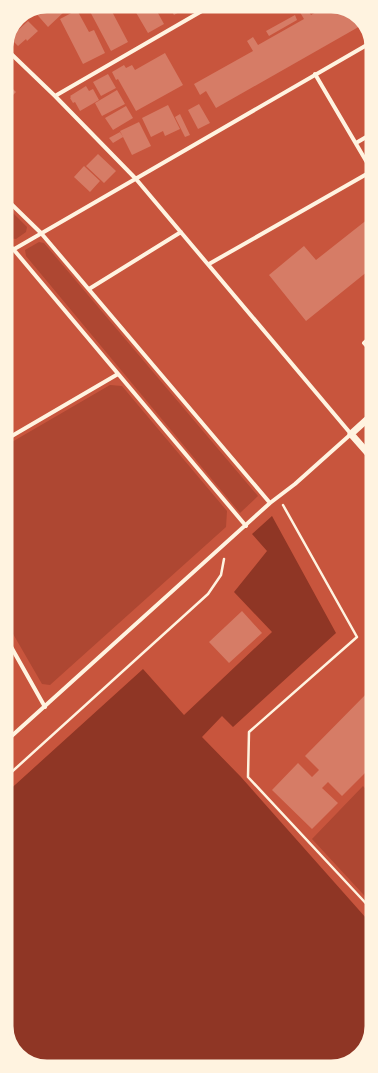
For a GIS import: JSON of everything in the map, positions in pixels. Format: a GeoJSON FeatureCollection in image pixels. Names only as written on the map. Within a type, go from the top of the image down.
{"type":"FeatureCollection","features":[{"type":"Feature","properties":{"kind":"street"},"geometry":{"type":"LineString","coordinates":[[55,96],[202,11]]}},
{"type":"Feature","properties":{"kind":"street"},"geometry":{"type":"LineString","coordinates":[[11,252],[367,45]]}},
{"type":"Feature","properties":{"kind":"street"},"geometry":{"type":"LineString","coordinates":[[11,54],[136,178],[367,452]]}},
{"type":"Feature","properties":{"kind":"street"},"geometry":{"type":"LineString","coordinates":[[315,74],[367,162]]}},
{"type":"Feature","properties":{"kind":"street"},"geometry":{"type":"LineString","coordinates":[[356,143],[367,137]]}},
{"type":"Feature","properties":{"kind":"street"},"geometry":{"type":"LineString","coordinates":[[209,264],[367,174]]}},
{"type":"Feature","properties":{"kind":"street"},"geometry":{"type":"LineString","coordinates":[[11,204],[41,233],[270,503]]}},
{"type":"Feature","properties":{"kind":"street"},"geometry":{"type":"LineString","coordinates":[[89,289],[181,232]]}},
{"type":"Feature","properties":{"kind":"street"},"geometry":{"type":"LineString","coordinates":[[11,247],[246,526]]}},
{"type":"Feature","properties":{"kind":"street"},"geometry":{"type":"LineString","coordinates":[[11,436],[118,374]]}},
{"type":"Feature","properties":{"kind":"street"},"geometry":{"type":"LineString","coordinates":[[11,737],[270,503],[295,484],[367,420]]}},
{"type":"Feature","properties":{"kind":"street"},"geometry":{"type":"LineString","coordinates":[[11,647],[45,707]]}},
{"type":"Feature","properties":{"kind":"path"},"geometry":{"type":"LineString","coordinates":[[279,497],[356,636],[249,732],[248,777],[367,905]]}},
{"type":"Feature","properties":{"kind":"path"},"geometry":{"type":"LineString","coordinates":[[11,773],[208,594],[221,575],[226,544]]}},
{"type":"Feature","properties":{"kind":"shaded area"},"geometry":{"type":"Polygon","coordinates":[[[11,211],[27,227],[26,232],[16,239],[11,238],[11,211]]]}},
{"type":"Feature","properties":{"kind":"shaded area"},"geometry":{"type":"Polygon","coordinates":[[[39,242],[44,243],[258,496],[240,513],[26,256],[25,250],[39,242]]]}},
{"type":"Feature","properties":{"kind":"shaded area"},"geometry":{"type":"Polygon","coordinates":[[[110,385],[122,386],[227,511],[226,527],[50,685],[42,684],[11,630],[11,443],[110,385]]]}},
{"type":"Feature","properties":{"kind":"shaded area"},"geometry":{"type":"Polygon","coordinates":[[[272,516],[336,633],[233,727],[222,716],[202,737],[241,777],[367,919],[367,1031],[365,1038],[357,1052],[341,1061],[336,1062],[37,1061],[27,1056],[18,1048],[11,1031],[11,789],[143,669],[184,715],[272,632],[234,592],[267,551],[252,534],[272,516]]]}},
{"type":"Feature","properties":{"kind":"shaded area"},"geometry":{"type":"Polygon","coordinates":[[[363,786],[367,790],[367,898],[312,839],[363,786]]]}},
{"type":"Feature","properties":{"kind":"building"},"geometry":{"type":"Polygon","coordinates":[[[47,11],[63,11],[64,12],[48,27],[36,13],[47,11]]]}},
{"type":"Feature","properties":{"kind":"building"},"geometry":{"type":"Polygon","coordinates":[[[78,11],[89,32],[94,30],[105,53],[83,64],[60,19],[78,11]]]}},
{"type":"Feature","properties":{"kind":"building"},"geometry":{"type":"Polygon","coordinates":[[[90,11],[112,11],[128,42],[111,51],[90,11]]]}},
{"type":"Feature","properties":{"kind":"building"},"geometry":{"type":"Polygon","coordinates":[[[135,11],[157,11],[164,24],[148,33],[135,11]]]}},
{"type":"Feature","properties":{"kind":"building"},"geometry":{"type":"Polygon","coordinates":[[[171,11],[181,11],[174,15],[171,11]]]}},
{"type":"Feature","properties":{"kind":"building"},"geometry":{"type":"Polygon","coordinates":[[[299,11],[308,11],[311,15],[318,11],[341,12],[355,20],[360,26],[216,108],[206,91],[200,95],[194,84],[253,51],[247,41],[253,37],[258,45],[304,19],[299,11]]]}},
{"type":"Feature","properties":{"kind":"building"},"geometry":{"type":"Polygon","coordinates":[[[295,15],[297,20],[269,36],[266,31],[295,15]]]}},
{"type":"Feature","properties":{"kind":"building"},"geometry":{"type":"Polygon","coordinates":[[[24,19],[26,21],[15,33],[28,21],[38,31],[27,41],[26,39],[18,46],[12,40],[12,37],[21,21],[24,19]]]}},
{"type":"Feature","properties":{"kind":"building"},"geometry":{"type":"Polygon","coordinates":[[[165,53],[183,85],[136,111],[118,79],[116,80],[112,72],[124,65],[126,68],[132,65],[135,70],[165,53]]]}},
{"type":"Feature","properties":{"kind":"building"},"geometry":{"type":"Polygon","coordinates":[[[108,74],[116,88],[101,96],[93,82],[108,74]]]}},
{"type":"Feature","properties":{"kind":"building"},"geometry":{"type":"Polygon","coordinates":[[[86,86],[89,91],[93,89],[99,100],[80,111],[75,102],[73,103],[70,96],[86,86]]]}},
{"type":"Feature","properties":{"kind":"building"},"geometry":{"type":"Polygon","coordinates":[[[11,87],[16,92],[11,97],[11,87]]]}},
{"type":"Feature","properties":{"kind":"building"},"geometry":{"type":"Polygon","coordinates":[[[117,90],[125,104],[102,116],[95,103],[117,90]]]}},
{"type":"Feature","properties":{"kind":"building"},"geometry":{"type":"Polygon","coordinates":[[[199,104],[210,123],[198,129],[188,110],[199,104]]]}},
{"type":"Feature","properties":{"kind":"building"},"geometry":{"type":"Polygon","coordinates":[[[168,105],[180,129],[165,136],[163,131],[151,137],[142,118],[168,105]]]}},
{"type":"Feature","properties":{"kind":"building"},"geometry":{"type":"Polygon","coordinates":[[[126,106],[133,118],[113,130],[105,118],[126,106]]]}},
{"type":"Feature","properties":{"kind":"building"},"geometry":{"type":"Polygon","coordinates":[[[180,114],[190,135],[185,137],[175,117],[180,114]]]}},
{"type":"Feature","properties":{"kind":"building"},"geometry":{"type":"Polygon","coordinates":[[[139,122],[151,146],[132,155],[120,131],[139,122]]]}},
{"type":"Feature","properties":{"kind":"building"},"geometry":{"type":"Polygon","coordinates":[[[120,132],[123,137],[113,143],[109,138],[120,132]]]}},
{"type":"Feature","properties":{"kind":"building"},"geometry":{"type":"Polygon","coordinates":[[[98,154],[116,171],[104,183],[86,166],[98,154]]]}},
{"type":"Feature","properties":{"kind":"building"},"geometry":{"type":"Polygon","coordinates":[[[84,166],[100,181],[90,192],[74,177],[84,166]]]}},
{"type":"Feature","properties":{"kind":"building"},"geometry":{"type":"Polygon","coordinates":[[[367,220],[367,272],[306,321],[269,275],[304,246],[316,260],[367,220]]]}},
{"type":"Feature","properties":{"kind":"building"},"geometry":{"type":"Polygon","coordinates":[[[242,611],[262,633],[229,663],[209,642],[242,611]]]}},
{"type":"Feature","properties":{"kind":"building"},"geometry":{"type":"Polygon","coordinates":[[[367,693],[367,771],[342,796],[328,782],[322,788],[338,803],[312,829],[272,790],[298,763],[312,777],[319,770],[305,756],[367,693]]]}}]}
